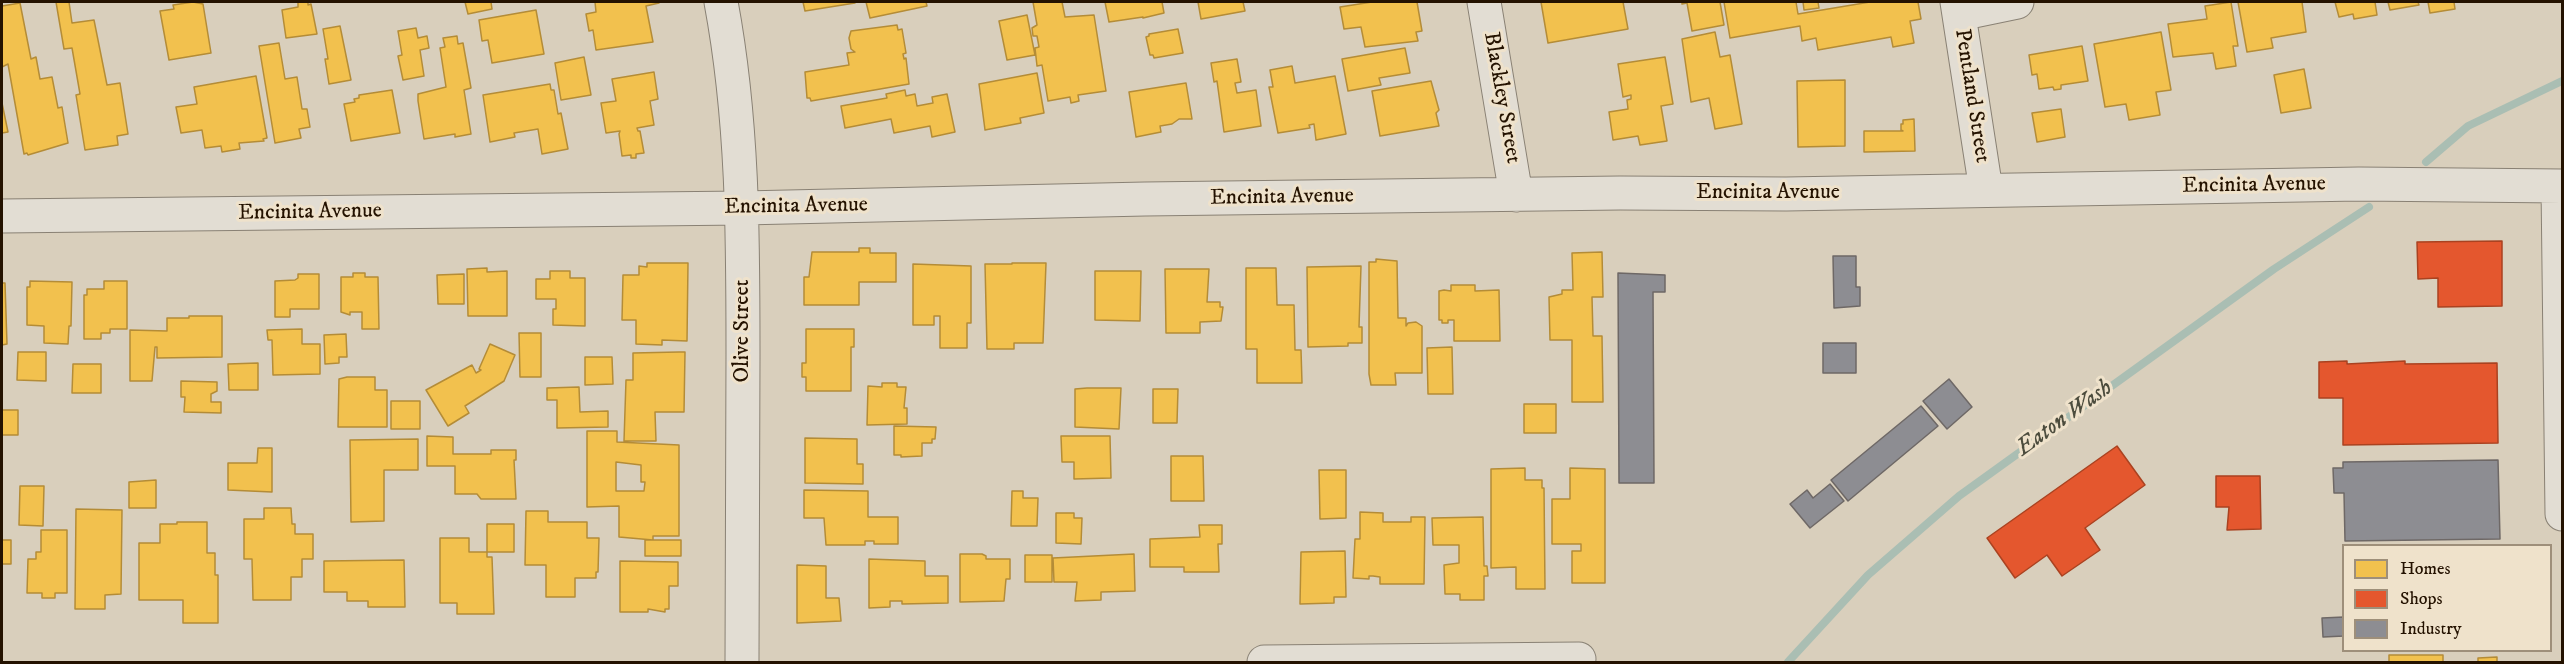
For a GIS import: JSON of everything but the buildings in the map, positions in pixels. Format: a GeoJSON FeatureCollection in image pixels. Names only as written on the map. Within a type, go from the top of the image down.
{"type":"FeatureCollection","features":[{"type":"Feature","properties":{"kind":"street","name":"Olive Street"},"geometry":{"type":"LineString","coordinates":[[721,2],[732,58],[740,132],[743,208],[742,663]]}},
{"type":"Feature","properties":{"kind":"street","name":"Blackley Street"},"geometry":{"type":"LineString","coordinates":[[1484,2],[1516,195]]}},
{"type":"Feature","properties":{"kind":"street"},"geometry":{"type":"LineString","coordinates":[[1958,8],[2017,2]]}},
{"type":"Feature","properties":{"kind":"street","name":"Pentland Street"},"geometry":{"type":"LineString","coordinates":[[1958,8],[1986,190]]}},
{"type":"Feature","properties":{"kind":"street","name":"Encinita Avenue"},"geometry":{"type":"LineString","coordinates":[[2,216],[743,208],[1145,199],[1786,195],[2358,184],[2560,186]]}},
{"type":"Feature","properties":{"kind":"street"},"geometry":{"type":"LineString","coordinates":[[2560,186],[2562,514]]}},
{"type":"Feature","properties":{"kind":"street"},"geometry":{"type":"LineString","coordinates":[[1264,663],[1579,659]]}},
{"type":"Feature","properties":{"kind":"waterway","name":"Eaton Wash"},"geometry":{"type":"LineString","coordinates":[[2426,162],[2468,126],[2562,81]]}},
{"type":"Feature","properties":{"kind":"waterway","name":"Eaton Wash"},"geometry":{"type":"LineString","coordinates":[[1788,662],[1868,575],[1959,496],[2274,269],[2369,207]]}}]}
